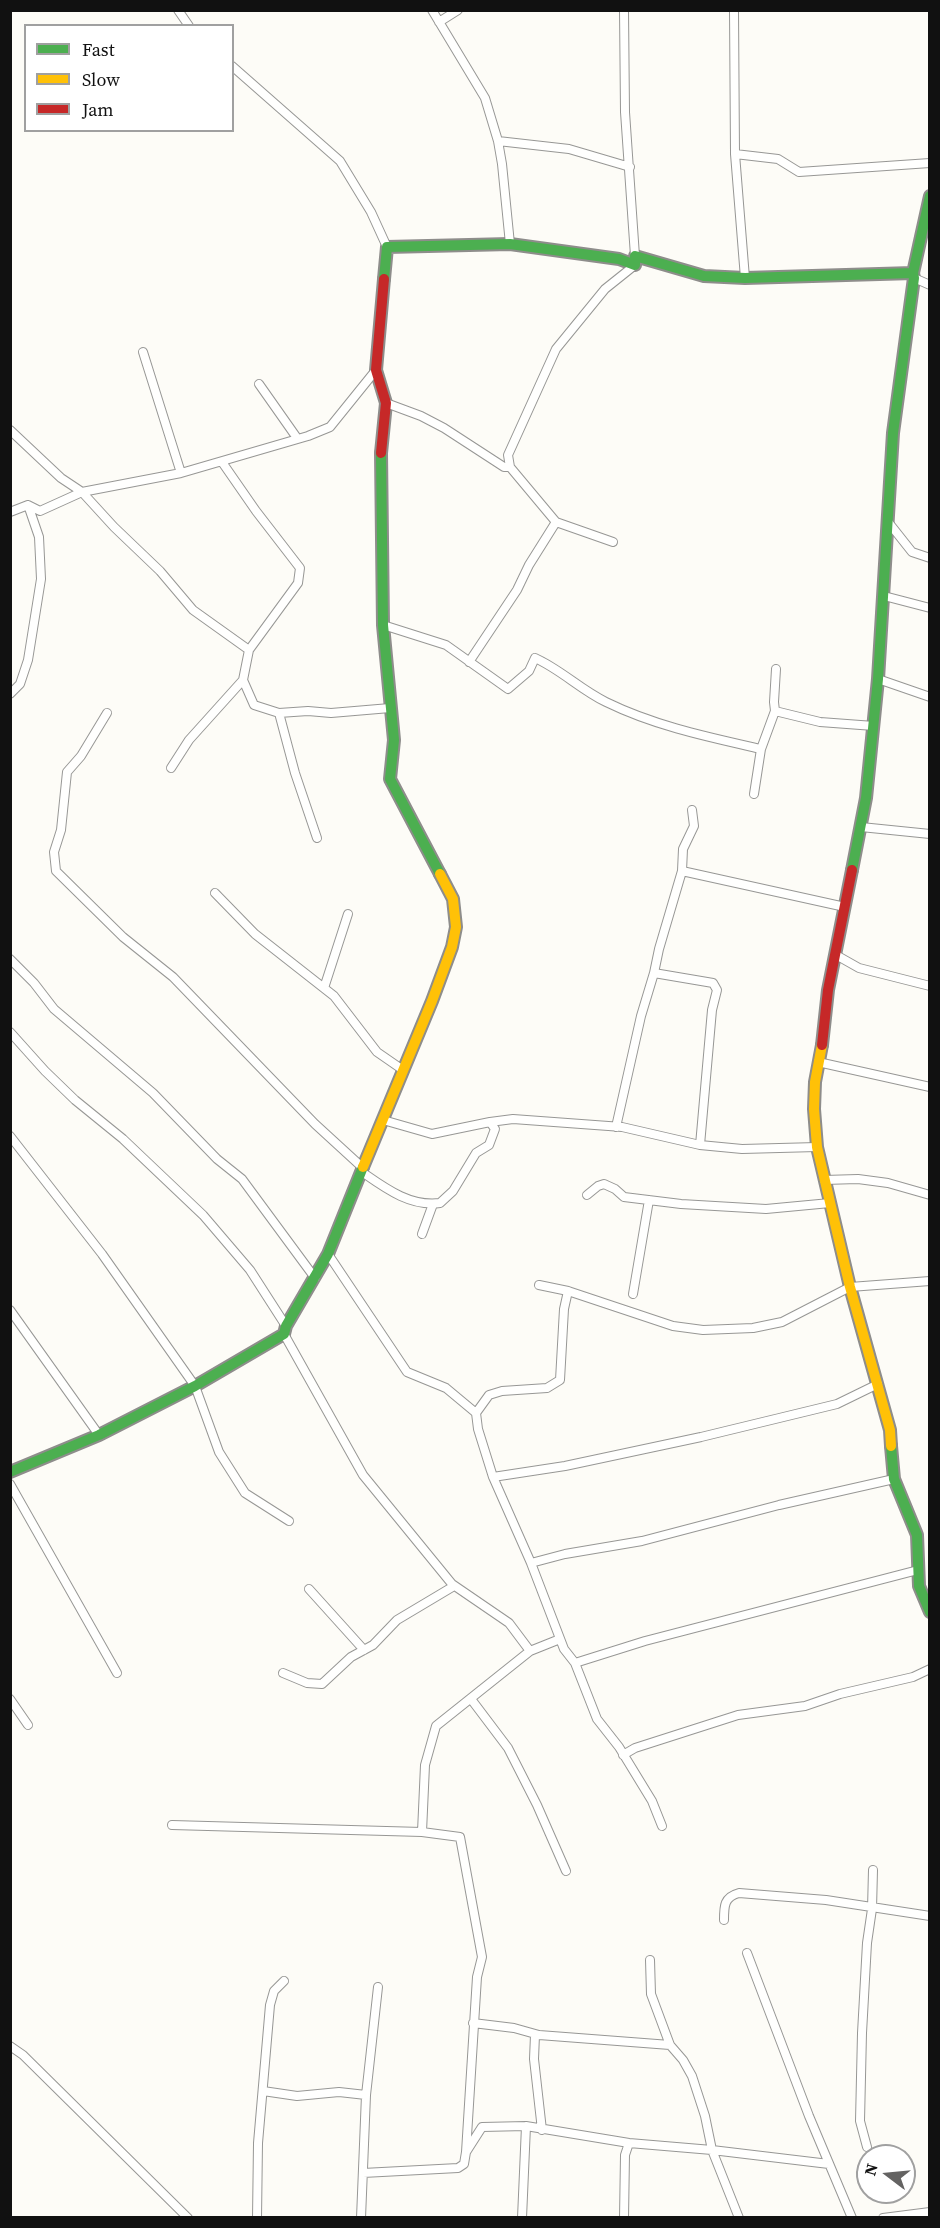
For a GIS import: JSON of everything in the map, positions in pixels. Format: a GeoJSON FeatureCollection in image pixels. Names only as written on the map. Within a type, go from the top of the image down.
{"type":"FeatureCollection","features":[{"type":"Feature","properties":{"kind":"street"},"geometry":{"type":"LineString","coordinates":[[178,10],[188,24]]}},
{"type":"Feature","properties":{"kind":"street"},"geometry":{"type":"LineString","coordinates":[[432,10],[485,98],[498,141],[510,244]]}},
{"type":"Feature","properties":{"kind":"street"},"geometry":{"type":"LineString","coordinates":[[439,22],[458,10]]}},
{"type":"Feature","properties":{"kind":"street"},"geometry":{"type":"LineString","coordinates":[[613,543],[556,522],[510,467],[508,454],[556,349],[605,289],[635,260],[625,112],[624,10]]}},
{"type":"Feature","properties":{"kind":"street"},"geometry":{"type":"LineString","coordinates":[[734,10],[735,154],[746,278]]}},
{"type":"Feature","properties":{"kind":"street"},"geometry":{"type":"LineString","coordinates":[[10,1472],[99,1435],[195,1386],[285,1330],[328,1254],[449,954],[456,921],[453,899],[390,779],[394,740],[383,625],[381,447],[386,403],[376,369],[387,247],[371,212],[340,161],[234,68]]}},
{"type":"Feature","properties":{"kind":"street"},"geometry":{"type":"LineString","coordinates":[[498,141],[569,149],[630,168]]}},
{"type":"Feature","properties":{"kind":"street"},"geometry":{"type":"LineString","coordinates":[[735,154],[778,159],[799,172],[930,163]]}},
{"type":"Feature","properties":{"kind":"street"},"geometry":{"type":"LineString","coordinates":[[930,196],[913,276],[893,433],[878,679],[866,798],[828,990],[814,1109],[817,1147],[824,1180],[850,1287],[891,1430],[894,1479],[917,1535],[919,1586],[930,1612]]}},
{"type":"Feature","properties":{"kind":"street"},"geometry":{"type":"LineString","coordinates":[[387,247],[510,244],[635,260],[704,276],[746,278],[913,276],[930,285]]}},
{"type":"Feature","properties":{"kind":"street"},"geometry":{"type":"LineString","coordinates":[[143,352],[181,472]]}},
{"type":"Feature","properties":{"kind":"street"},"geometry":{"type":"LineString","coordinates":[[10,512],[28,505],[40,510],[82,492],[222,462],[330,427],[376,369]]}},
{"type":"Feature","properties":{"kind":"street"},"geometry":{"type":"LineString","coordinates":[[259,384],[297,438]]}},
{"type":"Feature","properties":{"kind":"street"},"geometry":{"type":"LineString","coordinates":[[386,403],[429,420],[504,467],[510,467]]}},
{"type":"Feature","properties":{"kind":"street"},"geometry":{"type":"LineString","coordinates":[[10,430],[62,478],[82,492],[114,527],[160,571],[193,610],[249,650]]}},
{"type":"Feature","properties":{"kind":"street"},"geometry":{"type":"LineString","coordinates":[[171,768],[189,740],[243,680],[249,650],[298,583],[300,568],[222,462]]}},
{"type":"Feature","properties":{"kind":"street"},"geometry":{"type":"LineString","coordinates":[[10,694],[20,684],[28,660],[41,579],[39,537],[28,505]]}},
{"type":"Feature","properties":{"kind":"street"},"geometry":{"type":"LineString","coordinates":[[469,662],[517,590],[529,565],[556,522]]}},
{"type":"Feature","properties":{"kind":"street"},"geometry":{"type":"LineString","coordinates":[[889,523],[912,552],[930,558]]}},
{"type":"Feature","properties":{"kind":"street"},"geometry":{"type":"LineString","coordinates":[[884,596],[930,608]]}},
{"type":"Feature","properties":{"kind":"street"},"geometry":{"type":"LineString","coordinates":[[383,625],[446,645],[508,690],[530,671],[535,658],[605,702],[685,732],[761,749]]}},
{"type":"Feature","properties":{"kind":"street"},"geometry":{"type":"LineString","coordinates":[[754,794],[761,749],[775,711],[776,669]]}},
{"type":"Feature","properties":{"kind":"street"},"geometry":{"type":"LineString","coordinates":[[878,679],[930,697]]}},
{"type":"Feature","properties":{"kind":"street"},"geometry":{"type":"LineString","coordinates":[[243,680],[254,705],[279,713],[308,711],[331,713],[390,708]]}},
{"type":"Feature","properties":{"kind":"street"},"geometry":{"type":"LineString","coordinates":[[775,711],[820,722],[874,726]]}},
{"type":"Feature","properties":{"kind":"street"},"geometry":{"type":"LineString","coordinates":[[107,713],[81,756],[67,772],[61,830],[54,852],[56,871],[123,937],[173,977],[296,1106],[363,1170],[396,1195],[433,1204],[440,1203],[447,1198],[476,1153],[489,1144],[495,1129],[490,1122]]}},
{"type":"Feature","properties":{"kind":"street"},"geometry":{"type":"LineString","coordinates":[[279,713],[295,773],[317,838]]}},
{"type":"Feature","properties":{"kind":"street"},"geometry":{"type":"LineString","coordinates":[[616,1127],[641,1016],[682,871],[683,849],[694,826],[692,810]]}},
{"type":"Feature","properties":{"kind":"street"},"geometry":{"type":"LineString","coordinates":[[861,827],[930,834]]}},
{"type":"Feature","properties":{"kind":"street"},"geometry":{"type":"LineString","coordinates":[[682,871],[845,907]]}},
{"type":"Feature","properties":{"kind":"street"},"geometry":{"type":"LineString","coordinates":[[215,893],[255,934],[343,1004],[377,1052],[403,1070]]}},
{"type":"Feature","properties":{"kind":"street"},"geometry":{"type":"LineString","coordinates":[[324,988],[348,914]]}},
{"type":"Feature","properties":{"kind":"street"},"geometry":{"type":"LineString","coordinates":[[836,955],[859,968],[930,986]]}},
{"type":"Feature","properties":{"kind":"street"},"geometry":{"type":"LineString","coordinates":[[10,959],[54,1009],[153,1092],[217,1159],[242,1179],[315,1278]]}},
{"type":"Feature","properties":{"kind":"street"},"geometry":{"type":"LineString","coordinates":[[654,972],[712,983],[717,990],[712,1010],[700,1146]]}},
{"type":"Feature","properties":{"kind":"street"},"geometry":{"type":"LineString","coordinates":[[10,1032],[75,1100],[123,1139],[203,1215],[250,1270],[363,1475],[454,1586],[509,1623],[530,1651]]}},
{"type":"Feature","properties":{"kind":"street"},"geometry":{"type":"LineString","coordinates":[[818,1062],[930,1087]]}},
{"type":"Feature","properties":{"kind":"street"},"geometry":{"type":"LineString","coordinates":[[383,1120],[432,1134],[513,1119],[616,1127],[652,1133],[700,1146],[742,1149],[817,1147]]}},
{"type":"Feature","properties":{"kind":"street"},"geometry":{"type":"LineString","coordinates":[[10,1136],[102,1254],[195,1386],[219,1452],[245,1493],[289,1521]]}},
{"type":"Feature","properties":{"kind":"street"},"geometry":{"type":"LineString","coordinates":[[824,1180],[858,1179],[888,1183],[930,1194]]}},
{"type":"Feature","properties":{"kind":"street"},"geometry":{"type":"LineString","coordinates":[[586,1195],[604,1184],[615,1189],[624,1197],[681,1204],[766,1209],[830,1203]]}},
{"type":"Feature","properties":{"kind":"street"},"geometry":{"type":"LineString","coordinates":[[633,1294],[649,1200]]}},
{"type":"Feature","properties":{"kind":"street"},"geometry":{"type":"LineString","coordinates":[[422,1234],[433,1204]]}},
{"type":"Feature","properties":{"kind":"street"},"geometry":{"type":"LineString","coordinates":[[328,1254],[407,1372],[446,1388],[476,1413],[478,1429],[493,1477],[531,1563],[564,1649],[575,1663],[597,1719],[652,1801],[662,1826]]}},
{"type":"Feature","properties":{"kind":"street"},"geometry":{"type":"LineString","coordinates":[[539,1285],[568,1291],[663,1323],[703,1330],[753,1328],[782,1322],[850,1287],[930,1281]]}},
{"type":"Feature","properties":{"kind":"street"},"geometry":{"type":"LineString","coordinates":[[476,1413],[483,1407],[489,1395],[502,1391],[547,1388],[560,1380],[564,1309],[568,1291]]}},
{"type":"Feature","properties":{"kind":"street"},"geometry":{"type":"LineString","coordinates":[[10,1310],[99,1435]]}},
{"type":"Feature","properties":{"kind":"street"},"geometry":{"type":"LineString","coordinates":[[493,1477],[565,1466],[701,1437],[837,1404],[878,1384]]}},
{"type":"Feature","properties":{"kind":"street"},"geometry":{"type":"LineString","coordinates":[[531,1563],[565,1554],[642,1541],[779,1505],[894,1479]]}},
{"type":"Feature","properties":{"kind":"street"},"geometry":{"type":"LineString","coordinates":[[10,1484],[117,1673]]}},
{"type":"Feature","properties":{"kind":"street"},"geometry":{"type":"LineString","coordinates":[[575,1663],[645,1641],[918,1570]]}},
{"type":"Feature","properties":{"kind":"street"},"geometry":{"type":"LineString","coordinates":[[283,1674],[307,1683],[322,1684],[351,1657],[373,1645],[397,1620],[454,1586]]}},
{"type":"Feature","properties":{"kind":"street"},"geometry":{"type":"LineString","coordinates":[[309,1589],[364,1650]]}},
{"type":"Feature","properties":{"kind":"street"},"geometry":{"type":"LineString","coordinates":[[423,1832],[425,1765],[436,1726],[530,1651],[560,1639]]}},
{"type":"Feature","properties":{"kind":"street"},"geometry":{"type":"LineString","coordinates":[[623,1755],[635,1748],[738,1715],[805,1706],[840,1694],[913,1677],[930,1670]]}},
{"type":"Feature","properties":{"kind":"street"},"geometry":{"type":"LineString","coordinates":[[10,1699],[28,1725]]}},
{"type":"Feature","properties":{"kind":"street"},"geometry":{"type":"LineString","coordinates":[[471,1700],[508,1748],[537,1805],[566,1871]]}},
{"type":"Feature","properties":{"kind":"street"},"geometry":{"type":"LineString","coordinates":[[172,1825],[423,1832],[460,1837],[482,1958],[477,1977],[464,2164],[458,2168],[363,2173]]}},
{"type":"Feature","properties":{"kind":"street"},"geometry":{"type":"LineString","coordinates":[[866,2144],[860,2121],[862,2033],[873,1870]]}},
{"type":"Feature","properties":{"kind":"street"},"geometry":{"type":"LineString","coordinates":[[724,1920],[725,1901],[730,1896],[739,1893],[826,1900],[872,1909],[930,1916]]}},
{"type":"Feature","properties":{"kind":"street"},"geometry":{"type":"LineString","coordinates":[[747,1953],[759,1990],[852,2217]]}},
{"type":"Feature","properties":{"kind":"street"},"geometry":{"type":"LineString","coordinates":[[650,1960],[650,1988],[670,2045],[683,2060],[692,2076],[705,2116],[712,2150],[739,2217]]}},
{"type":"Feature","properties":{"kind":"street"},"geometry":{"type":"LineString","coordinates":[[257,2217],[258,2143],[270,2004],[274,1991],[284,1981]]}},
{"type":"Feature","properties":{"kind":"street"},"geometry":{"type":"LineString","coordinates":[[361,2217],[366,2095],[378,1986]]}},
{"type":"Feature","properties":{"kind":"street"},"geometry":{"type":"LineString","coordinates":[[473,2023],[514,2028],[535,2034],[670,2045]]}},
{"type":"Feature","properties":{"kind":"street"},"geometry":{"type":"LineString","coordinates":[[535,2034],[534,2059],[542,2130]]}},
{"type":"Feature","properties":{"kind":"street"},"geometry":{"type":"LineString","coordinates":[[10,2046],[22,2055],[188,2217]]}},
{"type":"Feature","properties":{"kind":"street"},"geometry":{"type":"LineString","coordinates":[[263,2091],[297,2096],[339,2092],[366,2095]]}},
{"type":"Feature","properties":{"kind":"street"},"geometry":{"type":"LineString","coordinates":[[466,2152],[482,2127],[526,2127],[629,2143],[829,2164]]}},
{"type":"Feature","properties":{"kind":"street"},"geometry":{"type":"LineString","coordinates":[[522,2217],[526,2127]]}},
{"type":"Feature","properties":{"kind":"street"},"geometry":{"type":"LineString","coordinates":[[624,2217],[625,2156],[629,2143]]}},
{"type":"Feature","properties":{"kind":"street"},"geometry":{"type":"LineString","coordinates":[[883,2217],[930,2212]]}},
{"type":"Feature","properties":{"kind":"traffic: fast"},"geometry":{"type":"LineString","coordinates":[[852,870],[866,798],[878,679],[893,433],[913,273],[930,196]]}},
{"type":"Feature","properties":{"kind":"traffic: fast"},"geometry":{"type":"LineString","coordinates":[[384,279],[387,247],[510,244],[619,259],[635,265],[635,256],[704,276],[745,278],[913,273]]}},
{"type":"Feature","properties":{"kind":"traffic: fast"},"geometry":{"type":"LineString","coordinates":[[381,453],[383,625],[394,740],[390,779],[440,874]]}},
{"type":"Feature","properties":{"kind":"traffic: fast"},"geometry":{"type":"LineString","coordinates":[[10,1472],[99,1435],[195,1386],[284,1334],[286,1326],[328,1254],[363,1167]]}},
{"type":"Feature","properties":{"kind":"traffic: fast"},"geometry":{"type":"LineString","coordinates":[[891,1446],[894,1479],[917,1535],[919,1586],[930,1612]]}},
{"type":"Feature","properties":{"kind":"traffic: slow"},"geometry":{"type":"LineString","coordinates":[[363,1167],[452,947],[456,927],[453,899],[440,874]]}},
{"type":"Feature","properties":{"kind":"traffic: slow"},"geometry":{"type":"LineString","coordinates":[[822,1045],[815,1082],[814,1109],[817,1147],[850,1287],[890,1430],[891,1446]]}},
{"type":"Feature","properties":{"kind":"traffic: jam"},"geometry":{"type":"LineString","coordinates":[[381,453],[386,403],[376,370],[384,279]]}},
{"type":"Feature","properties":{"kind":"traffic: jam"},"geometry":{"type":"LineString","coordinates":[[822,1045],[828,990],[852,870]]}}]}
